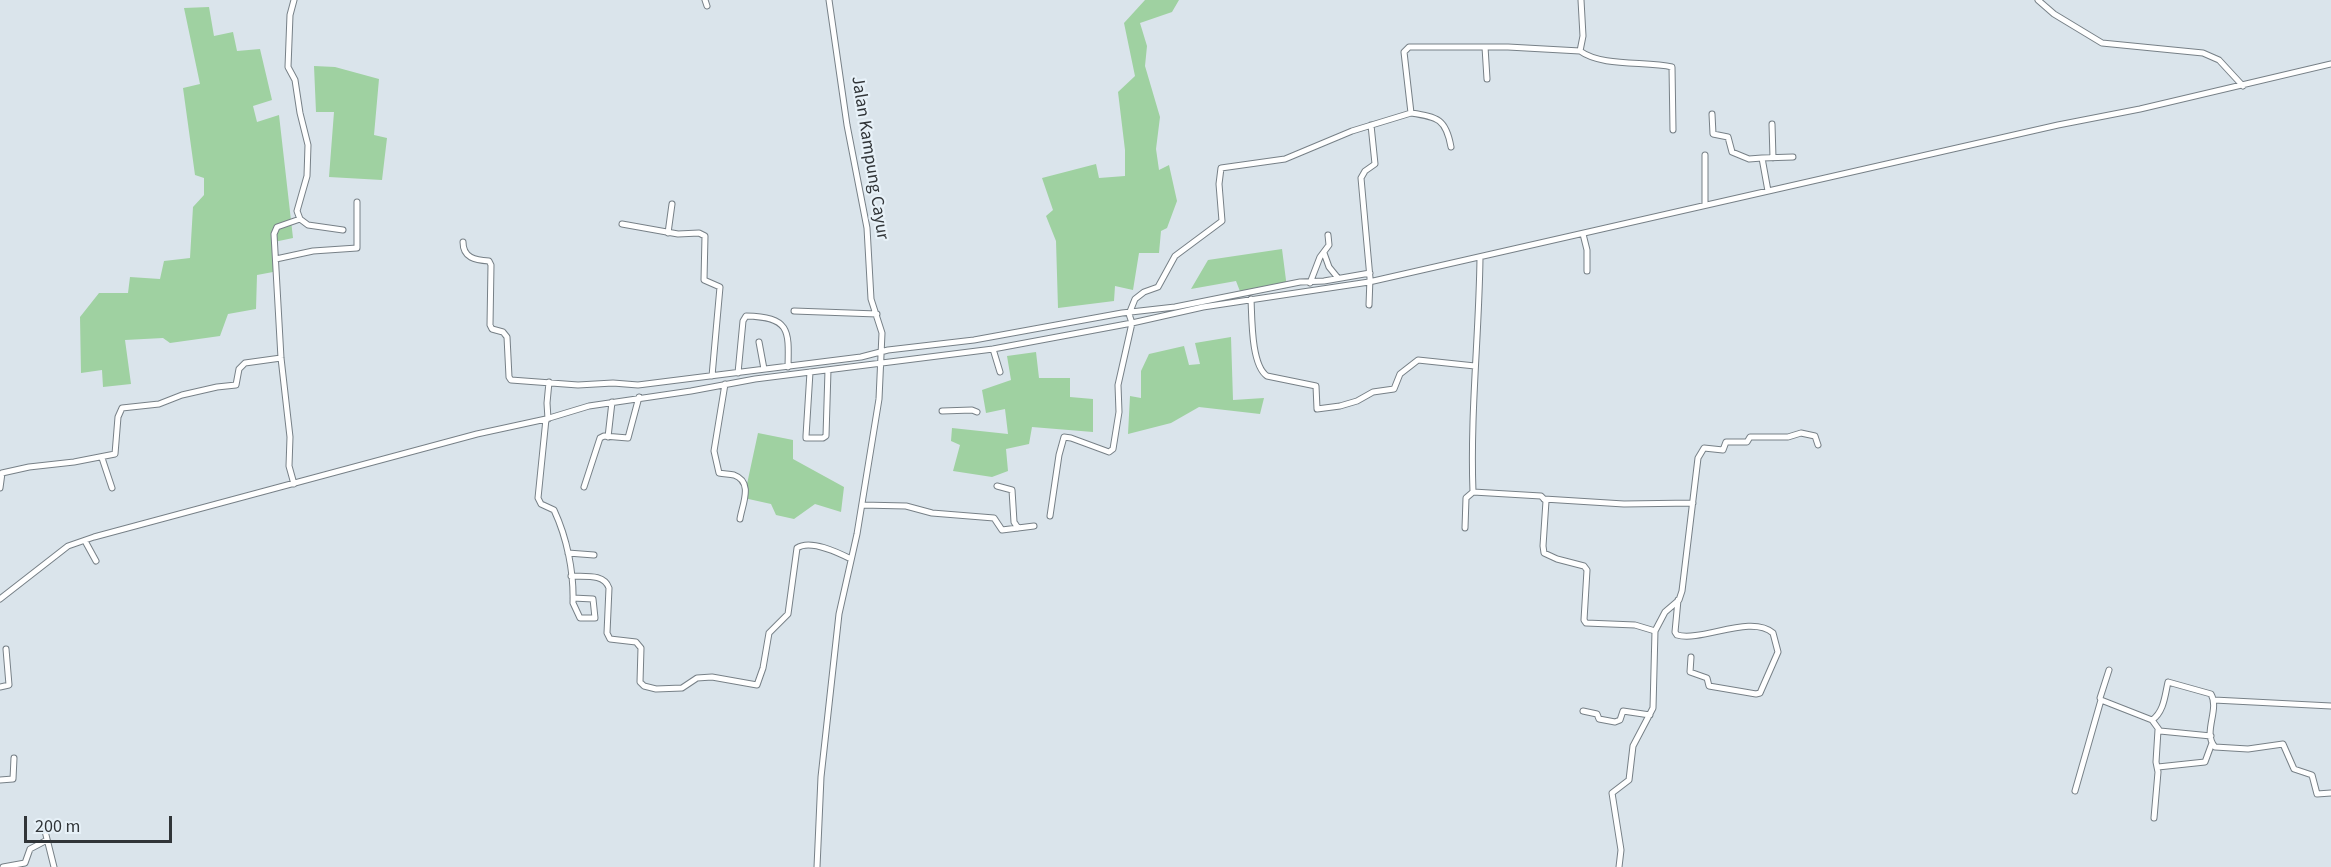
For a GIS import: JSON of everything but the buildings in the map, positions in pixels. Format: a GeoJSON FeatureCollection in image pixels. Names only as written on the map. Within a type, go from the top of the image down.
{"type":"FeatureCollection","features":[{"type":"Feature","properties":{"kind":"street"},"geometry":{"type":"LineString","coordinates":[[294,0],[290,15],[288,67],[295,80],[308,145],[305,183],[297,206],[300,219],[315,227],[343,230]]}},
{"type":"Feature","properties":{"kind":"street","name":"Jalan Kampung Cayur"},"geometry":{"type":"LineString","coordinates":[[817,867],[825,729],[840,607],[862,505],[880,386],[879,358],[882,333],[870,294],[867,228],[847,125],[829,0]]}},
{"type":"Feature","properties":{"kind":"street"},"geometry":{"type":"LineString","coordinates":[[1580,51],[1583,36],[1581,0]]}},
{"type":"Feature","properties":{"kind":"street"},"geometry":{"type":"LineString","coordinates":[[2038,0],[2054,14],[2102,43],[2203,53],[2219,60],[2243,86]]}},
{"type":"Feature","properties":{"kind":"street"},"geometry":{"type":"LineString","coordinates":[[1411,113],[1404,52],[1412,46],[1485,46],[1580,51],[1589,57],[1672,67],[1673,130]]}},
{"type":"Feature","properties":{"kind":"street"},"geometry":{"type":"LineString","coordinates":[[1485,46],[1487,78]]}},
{"type":"Feature","properties":{"kind":"street"},"geometry":{"type":"LineString","coordinates":[[463,242],[466,254],[472,259],[489,261],[491,265],[490,325],[492,329],[503,332],[507,337],[509,377],[512,380],[578,385],[613,383],[638,385],[764,369],[993,349],[1172,313],[1311,291],[1370,277],[1480,258],[1705,205],[2243,86],[2331,64]]}},
{"type":"Feature","properties":{"kind":"street"},"geometry":{"type":"LineString","coordinates":[[1050,516],[1064,437],[1105,451],[1113,450],[1119,412],[1118,385],[1131,323],[1129,313],[1131,304],[1139,295],[1159,286],[1175,256],[1222,221],[1219,184],[1221,168],[1285,159],[1371,125],[1411,113],[1440,121],[1448,131],[1451,147]]}},
{"type":"Feature","properties":{"kind":"street"},"geometry":{"type":"LineString","coordinates":[[1712,114],[1713,134],[1728,137],[1732,152],[1749,159],[1792,157]]}},
{"type":"Feature","properties":{"kind":"street"},"geometry":{"type":"LineString","coordinates":[[1772,124],[1773,158]]}},
{"type":"Feature","properties":{"kind":"street"},"geometry":{"type":"LineString","coordinates":[[1369,305],[1370,277],[1361,178],[1365,171],[1375,164],[1371,125]]}},
{"type":"Feature","properties":{"kind":"street"},"geometry":{"type":"LineString","coordinates":[[1705,155],[1705,205]]}},
{"type":"Feature","properties":{"kind":"street"},"geometry":{"type":"LineString","coordinates":[[1762,158],[1768,191]]}},
{"type":"Feature","properties":{"kind":"street"},"geometry":{"type":"LineString","coordinates":[[276,259],[312,251],[357,248],[357,202]]}},
{"type":"Feature","properties":{"kind":"street"},"geometry":{"type":"LineString","coordinates":[[668,232],[672,204]]}},
{"type":"Feature","properties":{"kind":"street"},"geometry":{"type":"LineString","coordinates":[[293,479],[289,466],[288,408],[281,358],[275,229],[300,219]]}},
{"type":"Feature","properties":{"kind":"street"},"geometry":{"type":"LineString","coordinates":[[622,224],[705,236],[704,280],[720,287],[712,376]]}},
{"type":"Feature","properties":{"kind":"street"},"geometry":{"type":"LineString","coordinates":[[1583,234],[1587,250],[1587,271]]}},
{"type":"Feature","properties":{"kind":"street"},"geometry":{"type":"LineString","coordinates":[[1311,291],[1310,283],[1329,245],[1328,236]]}},
{"type":"Feature","properties":{"kind":"street"},"geometry":{"type":"LineString","coordinates":[[1324,253],[1329,267],[1338,278]]}},
{"type":"Feature","properties":{"kind":"street"},"geometry":{"type":"LineString","coordinates":[[1473,492],[1474,366],[1479,312],[1480,258]]}},
{"type":"Feature","properties":{"kind":"street"},"geometry":{"type":"LineString","coordinates":[[0,598],[68,546],[146,521],[222,504],[293,479],[440,446],[477,434],[547,419],[590,405],[828,370],[879,358],[888,350],[974,340],[1300,282],[1370,277]]}},
{"type":"Feature","properties":{"kind":"street"},"geometry":{"type":"LineString","coordinates":[[1251,299],[1254,339],[1264,374],[1315,386],[1318,389],[1315,406],[1317,409],[1340,406],[1357,401],[1373,392],[1394,389],[1400,374],[1418,360],[1474,366]]}},
{"type":"Feature","properties":{"kind":"street"},"geometry":{"type":"LineString","coordinates":[[794,311],[877,314]]}},
{"type":"Feature","properties":{"kind":"street"},"geometry":{"type":"LineString","coordinates":[[738,373],[743,321],[746,316],[774,321],[785,328],[789,338],[789,375]]}},
{"type":"Feature","properties":{"kind":"street"},"geometry":{"type":"LineString","coordinates":[[759,342],[764,369]]}},
{"type":"Feature","properties":{"kind":"street"},"geometry":{"type":"LineString","coordinates":[[993,349],[1000,372]]}},
{"type":"Feature","properties":{"kind":"street"},"geometry":{"type":"LineString","coordinates":[[0,488],[2,473],[29,467],[112,456],[116,453],[118,417],[122,408],[159,404],[182,395],[236,385],[239,369],[245,363],[281,358]]}},
{"type":"Feature","properties":{"kind":"street"},"geometry":{"type":"LineString","coordinates":[[810,372],[806,438],[823,438],[826,436],[828,370]]}},
{"type":"Feature","properties":{"kind":"street"},"geometry":{"type":"LineString","coordinates":[[549,382],[538,498],[541,504],[554,510],[562,529],[568,553],[573,603],[579,617],[595,618],[593,598],[573,598]]}},
{"type":"Feature","properties":{"kind":"street"},"geometry":{"type":"LineString","coordinates":[[725,384],[714,451],[719,473],[735,476],[745,486],[746,499],[740,519]]}},
{"type":"Feature","properties":{"kind":"street"},"geometry":{"type":"LineString","coordinates":[[584,487],[600,439],[603,436],[628,438],[639,397]]}},
{"type":"Feature","properties":{"kind":"street"},"geometry":{"type":"LineString","coordinates":[[608,437],[612,402]]}},
{"type":"Feature","properties":{"kind":"street"},"geometry":{"type":"LineString","coordinates":[[942,411],[972,410],[976,412]]}},
{"type":"Feature","properties":{"kind":"street"},"geometry":{"type":"LineString","coordinates":[[1691,657],[1690,672],[1707,678],[1709,686],[1756,694],[1760,693],[1778,652],[1773,633],[1765,628],[1720,629],[1693,636],[1677,635],[1675,632],[1697,462],[1704,448],[1723,450],[1726,442],[1746,442],[1750,437],[1788,437],[1801,433],[1815,436],[1818,445]]}},
{"type":"Feature","properties":{"kind":"street"},"geometry":{"type":"LineString","coordinates":[[102,458],[112,488]]}},
{"type":"Feature","properties":{"kind":"street"},"geometry":{"type":"LineString","coordinates":[[997,486],[1012,490],[1014,522],[1018,528]]}},
{"type":"Feature","properties":{"kind":"street"},"geometry":{"type":"LineString","coordinates":[[1465,528],[1466,498],[1473,492],[1530,494],[1544,499],[1624,504],[1693,502]]}},
{"type":"Feature","properties":{"kind":"street"},"geometry":{"type":"LineString","coordinates":[[1544,499],[1544,553],[1584,566],[1587,570],[1584,620],[1586,623],[1635,625],[1655,631]]}},
{"type":"Feature","properties":{"kind":"street"},"geometry":{"type":"LineString","coordinates":[[862,505],[906,506],[932,513],[994,518],[1000,529],[1034,526]]}},
{"type":"Feature","properties":{"kind":"street"},"geometry":{"type":"LineString","coordinates":[[85,541],[96,561]]}},
{"type":"Feature","properties":{"kind":"street"},"geometry":{"type":"LineString","coordinates":[[571,576],[600,578],[607,582],[609,588],[607,633],[610,639],[636,642],[639,645],[641,648],[640,681],[644,686],[656,689],[682,688],[697,678],[712,677],[757,686],[763,668],[769,633],[788,614],[797,548],[803,545],[818,546],[851,559]]}},
{"type":"Feature","properties":{"kind":"street"},"geometry":{"type":"LineString","coordinates":[[568,553],[594,555]]}},
{"type":"Feature","properties":{"kind":"street"},"geometry":{"type":"LineString","coordinates":[[1619,867],[1621,850],[1612,793],[1629,780],[1633,746],[1653,708],[1655,631],[1665,612],[1678,600]]}},
{"type":"Feature","properties":{"kind":"street"},"geometry":{"type":"LineString","coordinates":[[0,687],[9,685],[6,649]]}},
{"type":"Feature","properties":{"kind":"street"},"geometry":{"type":"LineString","coordinates":[[2075,791],[2109,670]]}},
{"type":"Feature","properties":{"kind":"street"},"geometry":{"type":"LineString","coordinates":[[2152,720],[2159,715],[2168,682],[2211,694],[2214,700],[2212,743],[2205,762],[2158,767]]}},
{"type":"Feature","properties":{"kind":"street"},"geometry":{"type":"LineString","coordinates":[[2101,700],[2152,720],[2158,730],[2154,818]]}},
{"type":"Feature","properties":{"kind":"street"},"geometry":{"type":"LineString","coordinates":[[2214,700],[2331,706]]}},
{"type":"Feature","properties":{"kind":"street"},"geometry":{"type":"LineString","coordinates":[[1583,711],[1597,714],[1599,719],[1616,722],[1620,720],[1623,711],[1650,716]]}},
{"type":"Feature","properties":{"kind":"street"},"geometry":{"type":"LineString","coordinates":[[2158,730],[2211,736]]}},
{"type":"Feature","properties":{"kind":"street"},"geometry":{"type":"LineString","coordinates":[[2212,743],[2215,747],[2248,749],[2283,744],[2294,769],[2312,775],[2317,794],[2331,793]]}},
{"type":"Feature","properties":{"kind":"street"},"geometry":{"type":"LineString","coordinates":[[0,780],[13,779],[14,758]]}},
{"type":"Feature","properties":{"kind":"street"},"geometry":{"type":"LineString","coordinates":[[45,831],[54,867]]}},
{"type":"Feature","properties":{"kind":"street"},"geometry":{"type":"LineString","coordinates":[[3,867],[25,863],[30,849],[47,840]]}},
{"type":"Feature","properties":{"kind":"green space"},"geometry":{"type":"Polygon","coordinates":[[[1145,0],[1179,0],[1172,12],[1140,23],[1147,46],[1145,66],[1160,117],[1156,149],[1159,170],[1169,165],[1177,201],[1167,228],[1161,231],[1159,253],[1139,253],[1133,290],[1115,286],[1114,301],[1058,308],[1056,241],[1046,216],[1053,210],[1042,178],[1096,164],[1099,178],[1125,176],[1125,150],[1118,92],[1135,76],[1124,23],[1145,0]]]}},
{"type":"Feature","properties":{"kind":"green space"},"geometry":{"type":"Polygon","coordinates":[[[209,7],[214,36],[233,32],[237,51],[260,49],[272,100],[253,106],[257,122],[279,115],[293,238],[274,242],[273,272],[257,275],[256,309],[228,314],[220,336],[170,343],[163,338],[125,340],[131,384],[103,387],[102,370],[81,373],[80,317],[99,293],[128,293],[130,277],[160,279],[164,261],[190,258],[193,207],[204,195],[204,178],[195,175],[183,88],[200,84],[184,8],[209,7]]]}},
{"type":"Feature","properties":{"kind":"green space"},"geometry":{"type":"Polygon","coordinates":[[[314,66],[335,67],[379,79],[374,135],[387,138],[382,180],[329,177],[334,112],[316,112],[314,66]]]}},
{"type":"Feature","properties":{"kind":"green space"},"geometry":{"type":"Polygon","coordinates":[[[1282,249],[1287,288],[1241,294],[1236,281],[1191,289],[1208,260],[1282,249]]]}},
{"type":"Feature","properties":{"kind":"green space"},"geometry":{"type":"Polygon","coordinates":[[[1231,337],[1233,400],[1264,398],[1260,414],[1199,407],[1171,423],[1128,434],[1130,396],[1141,398],[1141,371],[1149,354],[1184,346],[1189,365],[1200,364],[1195,343],[1231,337]]]}},
{"type":"Feature","properties":{"kind":"green space"},"geometry":{"type":"Polygon","coordinates":[[[1036,352],[1039,378],[1070,378],[1070,397],[1093,399],[1093,432],[1032,427],[1029,444],[1006,449],[1008,471],[992,477],[953,471],[960,445],[951,441],[952,428],[1008,434],[1005,409],[986,413],[982,390],[1011,380],[1007,356],[1036,352]]]}},
{"type":"Feature","properties":{"kind":"green space"},"geometry":{"type":"Polygon","coordinates":[[[758,433],[793,440],[793,459],[844,487],[841,512],[815,504],[794,519],[776,515],[771,504],[744,498],[758,433]]]}}]}
